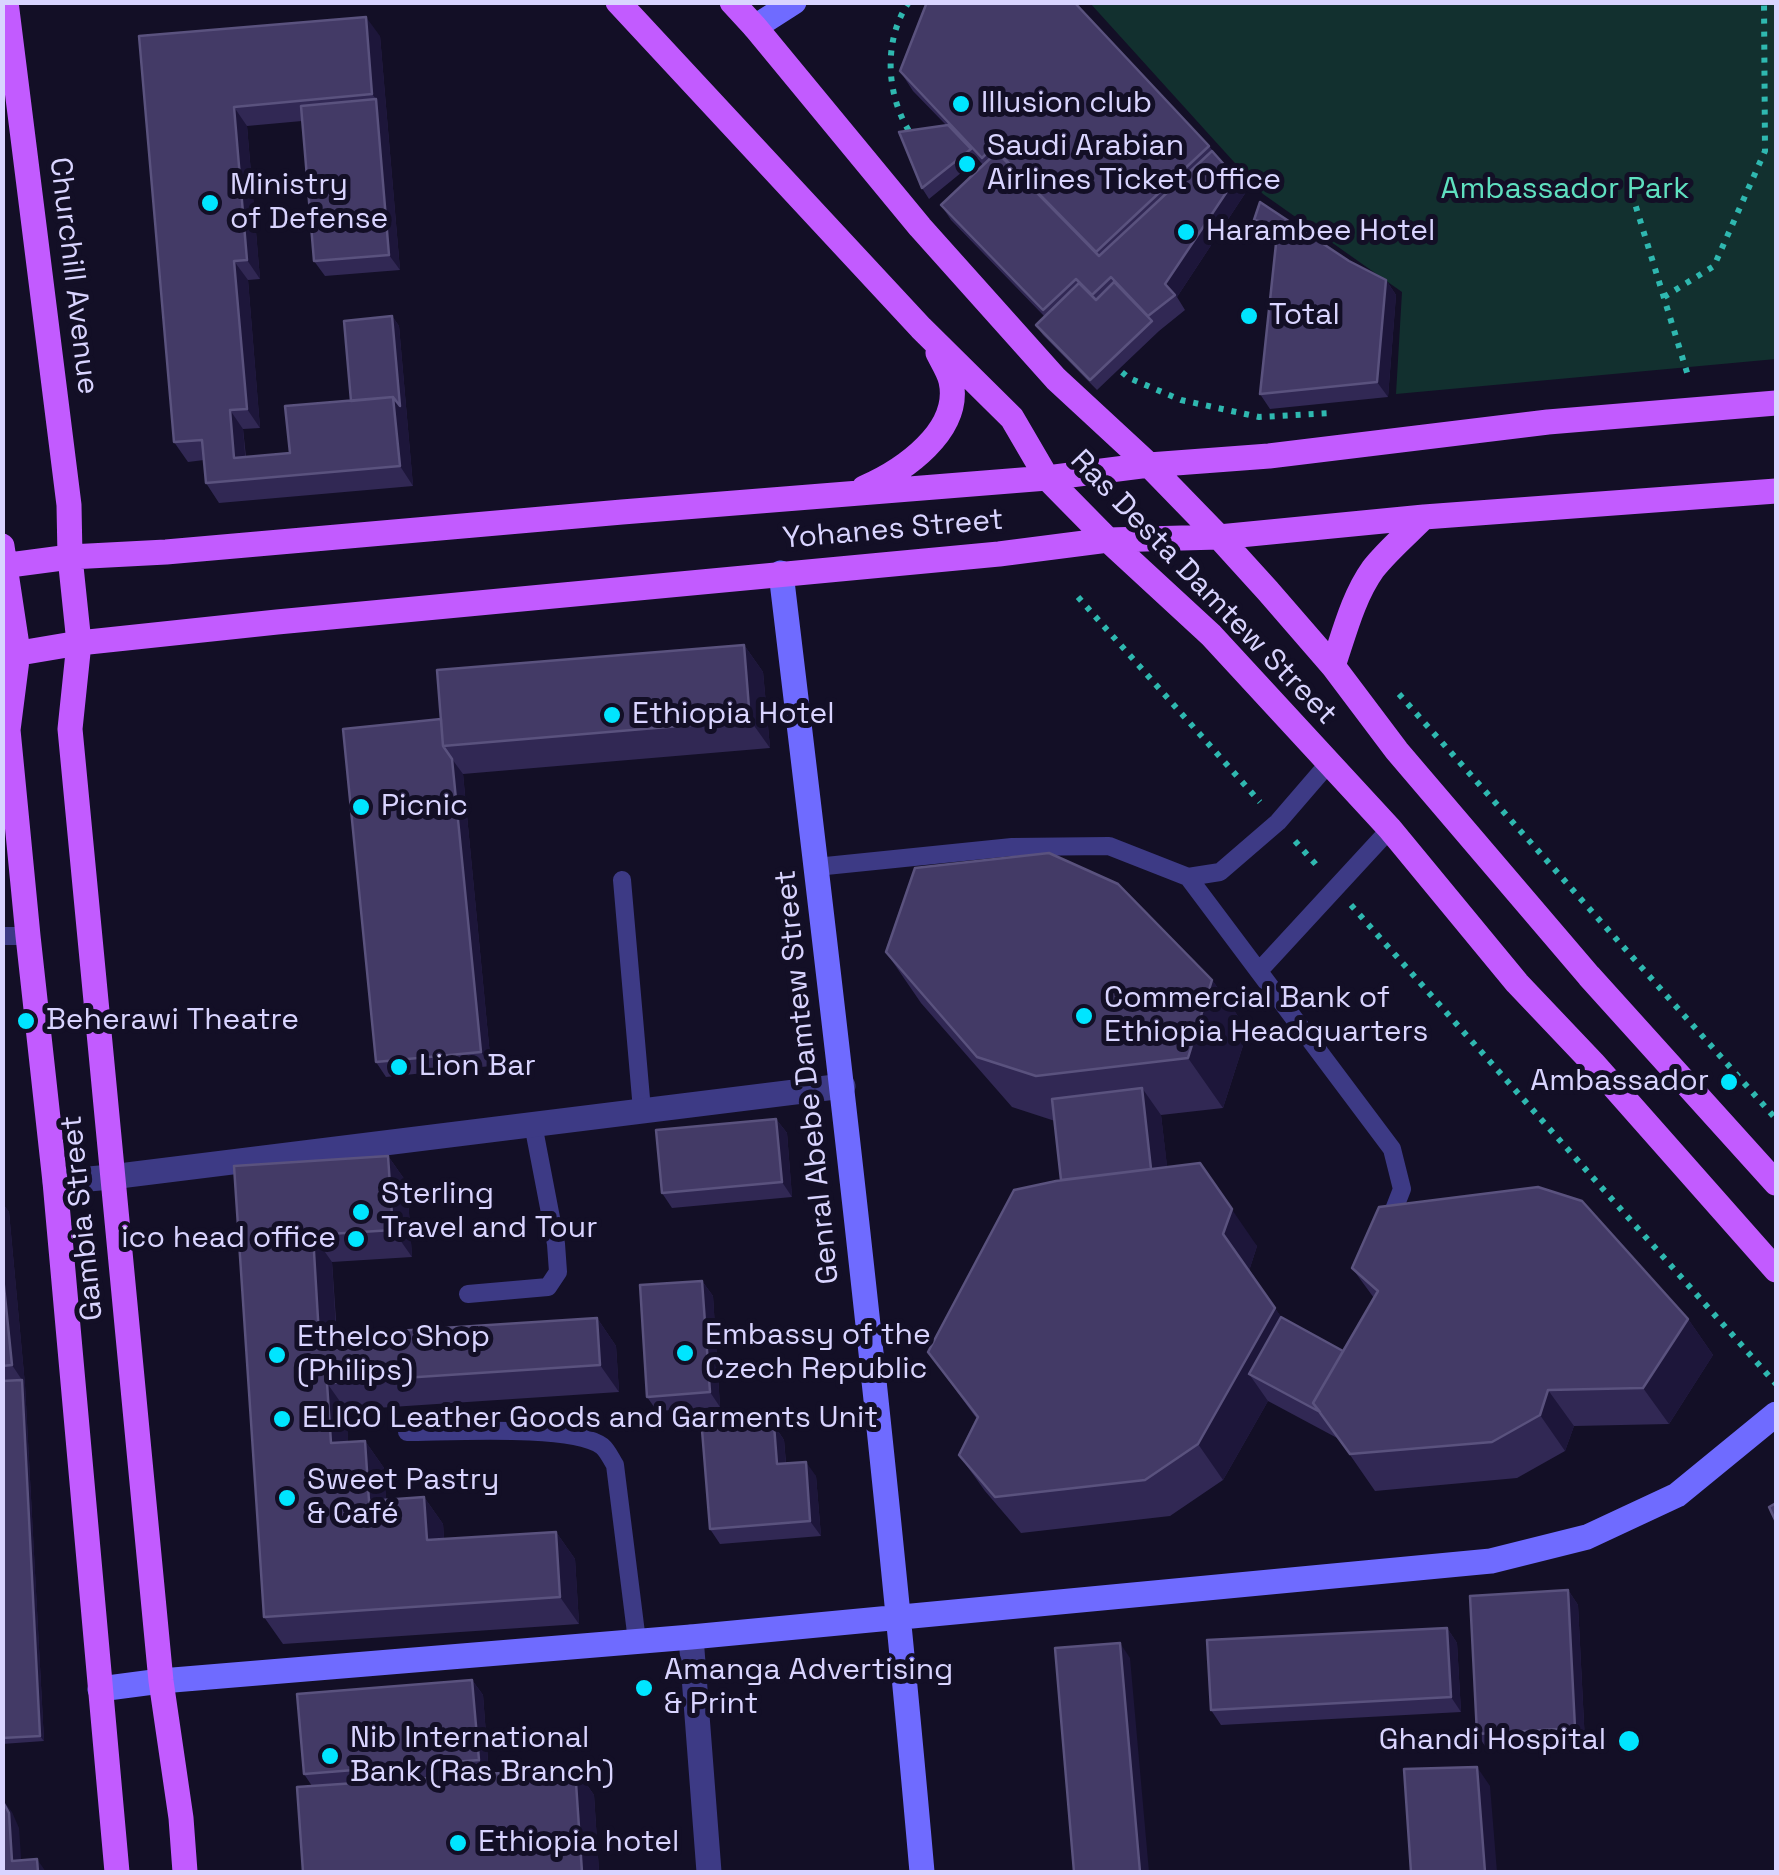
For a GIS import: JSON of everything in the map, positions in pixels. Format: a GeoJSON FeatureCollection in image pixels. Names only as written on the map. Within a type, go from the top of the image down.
{"type":"FeatureCollection","features":[{"type":"Feature","properties":{"kind":"main road","name":"Churchill Avenue"},"geometry":{"type":"LineString","coordinates":[[6,2],[69,505],[70,557]]}},
{"type":"Feature","properties":{"kind":"main road","name":"Ras Desta Damtew Street"},"geometry":{"type":"LineString","coordinates":[[618,2],[921,328],[1012,418],[1047,478],[1211,635],[1390,829],[1517,983],[1594,1063],[1776,1270]]}},
{"type":"Feature","properties":{"kind":"main road","name":"Ras Desta Damtew Street"},"geometry":{"type":"LineString","coordinates":[[732,2],[920,227],[1043,365],[1219,537],[1332,666],[1397,751],[1589,976],[1776,1183]]}},
{"type":"Feature","properties":{"kind":"main road"},"geometry":{"type":"LineString","coordinates":[[755,27],[794,2]]}},
{"type":"Feature","properties":{"kind":"main road"},"geometry":{"type":"LineString","coordinates":[[848,494],[887,478],[912,461],[936,436],[951,410],[952,382],[921,328]]}},
{"type":"Feature","properties":{"kind":"main road","name":"Yohanes Street"},"geometry":{"type":"LineString","coordinates":[[4,559],[166,552],[1047,478],[1548,422],[1776,402]]}},
{"type":"Feature","properties":{"kind":"main road","name":"Yohanes Street"},"geometry":{"type":"LineString","coordinates":[[10,654],[79,643],[999,554],[1108,540],[1219,537],[1424,517],[1776,492]]}},
{"type":"Feature","properties":{"kind":"main road"},"geometry":{"type":"LineString","coordinates":[[1332,666],[1360,592],[1372,572],[1424,517]]}},
{"type":"Feature","properties":{"kind":"main road","name":"Gambia Street"},"geometry":{"type":"LineString","coordinates":[[70,557],[79,643],[70,729],[184,1872]]}},
{"type":"Feature","properties":{"kind":"main road","name":"Gambia Street"},"geometry":{"type":"LineString","coordinates":[[4,559],[10,654],[8,730],[15,936],[55,1182],[117,1872]]}},
{"type":"Feature","properties":{"kind":"main road","name":"Genral Abebe Damtew Street"},"geometry":{"type":"LineString","coordinates":[[781,573],[843,1086],[922,1872]]}},
{"type":"Feature","properties":{"kind":"main road"},"geometry":{"type":"LineString","coordinates":[[100,1689],[162,1680],[637,1641],[1491,1561],[1587,1537],[1677,1494],[1776,1414]]}},
{"type":"Feature","properties":{"kind":"street"},"geometry":{"type":"LineString","coordinates":[[55,1182],[843,1086]]}},
{"type":"Feature","properties":{"kind":"street"},"geometry":{"type":"LineString","coordinates":[[691,1636],[709,1872]]}},
{"type":"Feature","properties":{"kind":"lane"},"geometry":{"type":"LineString","coordinates":[[816,867],[1012,848],[1109,846],[1188,877],[1220,872],[1278,822],[1328,764]]}},
{"type":"Feature","properties":{"kind":"lane"},"geometry":{"type":"LineString","coordinates":[[1258,971],[1390,829]]}},
{"type":"Feature","properties":{"kind":"lane"},"geometry":{"type":"LineString","coordinates":[[1188,877],[1392,1149],[1402,1189],[1381,1244]]}},
{"type":"Feature","properties":{"kind":"lane"},"geometry":{"type":"LineString","coordinates":[[622,880],[642,1110]]}},
{"type":"Feature","properties":{"kind":"lane"},"geometry":{"type":"LineString","coordinates":[[468,1294],[548,1287],[558,1272],[533,1124]]}},
{"type":"Feature","properties":{"kind":"lane"},"geometry":{"type":"LineString","coordinates":[[407,1432],[560,1432],[590,1439],[605,1448],[615,1465],[637,1641]]}},
{"type":"Feature","properties":{"kind":"path"},"geometry":{"type":"LineString","coordinates":[[909,2],[898,18],[891,46],[891,82],[902,122],[913,137]]}},
{"type":"Feature","properties":{"kind":"path"},"geometry":{"type":"LineString","coordinates":[[1664,297],[1714,266],[1765,151],[1764,2]]}},
{"type":"Feature","properties":{"kind":"path"},"geometry":{"type":"LineString","coordinates":[[1632,194],[1696,410]]}},
{"type":"Feature","properties":{"kind":"path"},"geometry":{"type":"LineString","coordinates":[[1104,357],[1129,378],[1181,400],[1259,417]]}},
{"type":"Feature","properties":{"kind":"path"},"geometry":{"type":"LineString","coordinates":[[1078,598],[1776,1384]]}},
{"type":"Feature","properties":{"kind":"path"},"geometry":{"type":"LineString","coordinates":[[1398,694],[1776,1119]]}},
{"type":"Feature","properties":{"kind":"green space","name":"Ambassador Park"},"geometry":{"type":"Polygon","coordinates":[[[1090,3],[1776,3],[1776,359],[1396,394],[1402,292],[1263,194],[1090,3]]]}},
{"type":"Feature","properties":{"kind":"building"},"geometry":{"type":"Polygon","coordinates":[[[927,2],[1074,2],[1209,146],[1096,252],[993,147],[982,158],[900,71],[927,2]]]}},
{"type":"Feature","properties":{"kind":"building","name":"Ministry of Defense"},"geometry":{"type":"Polygon","coordinates":[[[366,17],[372,94],[234,107],[247,260],[234,261],[247,409],[230,410],[234,458],[290,453],[285,406],[393,397],[400,466],[206,483],[202,440],[174,442],[139,36],[366,17]]]}},
{"type":"Feature","properties":{"kind":"building"},"geometry":{"type":"Polygon","coordinates":[[[376,99],[389,255],[314,261],[301,106],[376,99]]]}},
{"type":"Feature","properties":{"kind":"building"},"geometry":{"type":"Polygon","coordinates":[[[948,125],[971,149],[922,188],[899,132],[948,125]]]}},
{"type":"Feature","properties":{"kind":"building"},"geometry":{"type":"Polygon","coordinates":[[[1212,151],[1236,178],[1165,284],[1175,295],[1148,316],[1111,277],[1092,295],[1076,279],[1043,310],[941,205],[997,152],[1099,256],[1212,151]]]}},
{"type":"Feature","properties":{"kind":"building"},"geometry":{"type":"Polygon","coordinates":[[[1260,202],[1349,261],[1386,280],[1377,382],[1260,394],[1278,225],[1254,220],[1260,202]]]}},
{"type":"Feature","properties":{"kind":"building"},"geometry":{"type":"Polygon","coordinates":[[[1114,282],[1152,321],[1090,380],[1036,325],[1079,283],[1096,300],[1114,282]]]}},
{"type":"Feature","properties":{"kind":"building"},"geometry":{"type":"Polygon","coordinates":[[[392,316],[400,406],[393,397],[351,401],[344,321],[392,316]]]}},
{"type":"Feature","properties":{"kind":"building"},"geometry":{"type":"Polygon","coordinates":[[[744,645],[750,720],[443,746],[437,670],[744,645]]]}},
{"type":"Feature","properties":{"kind":"building"},"geometry":{"type":"Polygon","coordinates":[[[441,719],[443,746],[452,759],[481,1052],[376,1062],[343,729],[441,719]]]}},
{"type":"Feature","properties":{"kind":"building","name":"Commercial Bank of Ethiopia Headquarters"},"geometry":{"type":"Polygon","coordinates":[[[1049,853],[1118,884],[1212,980],[1188,1058],[1036,1076],[977,1057],[886,952],[915,868],[1049,853]]]}},
{"type":"Feature","properties":{"kind":"building"},"geometry":{"type":"Polygon","coordinates":[[[1142,1088],[1151,1169],[1061,1180],[1052,1099],[1142,1088]]]}},
{"type":"Feature","properties":{"kind":"building"},"geometry":{"type":"Polygon","coordinates":[[[776,1119],[782,1182],[662,1193],[656,1130],[776,1119]]]}},
{"type":"Feature","properties":{"kind":"building"},"geometry":{"type":"Polygon","coordinates":[[[388,1156],[393,1230],[313,1235],[319,1336],[597,1318],[600,1365],[327,1383],[331,1443],[365,1441],[369,1501],[424,1497],[427,1540],[556,1532],[560,1597],[264,1617],[234,1166],[388,1156]]]}},
{"type":"Feature","properties":{"kind":"building"},"geometry":{"type":"Polygon","coordinates":[[[1200,1163],[1232,1209],[1223,1234],[1275,1308],[1198,1444],[1145,1480],[995,1497],[959,1455],[978,1417],[928,1352],[1014,1190],[1200,1163]]]}},
{"type":"Feature","properties":{"kind":"building"},"geometry":{"type":"Polygon","coordinates":[[[1538,1187],[1582,1201],[1688,1319],[1643,1388],[1548,1390],[1540,1415],[1492,1442],[1350,1454],[1313,1403],[1378,1291],[1352,1268],[1379,1207],[1538,1187]]]}},
{"type":"Feature","properties":{"kind":"building"},"geometry":{"type":"Polygon","coordinates":[[[2,1267],[12,1365],[2,1366],[2,1267]]]}},
{"type":"Feature","properties":{"kind":"building","name":"Embassy of the Czech Republic"},"geometry":{"type":"Polygon","coordinates":[[[702,1281],[710,1392],[647,1397],[640,1285],[702,1281]]]}},
{"type":"Feature","properties":{"kind":"building"},"geometry":{"type":"Polygon","coordinates":[[[1281,1317],[1343,1351],[1313,1403],[1320,1412],[1249,1374],[1281,1317]]]}},
{"type":"Feature","properties":{"kind":"building"},"geometry":{"type":"Polygon","coordinates":[[[22,1380],[40,1736],[2,1738],[2,1381],[22,1380]]]}},
{"type":"Feature","properties":{"kind":"building"},"geometry":{"type":"Polygon","coordinates":[[[774,1425],[777,1464],[806,1462],[810,1521],[710,1529],[702,1430],[774,1425]]]}},
{"type":"Feature","properties":{"kind":"building"},"geometry":{"type":"Polygon","coordinates":[[[1776,1503],[1776,1522],[1769,1507],[1776,1503]]]}},
{"type":"Feature","properties":{"kind":"building"},"geometry":{"type":"Polygon","coordinates":[[[1568,1590],[1575,1728],[1477,1734],[1470,1596],[1568,1590]]]}},
{"type":"Feature","properties":{"kind":"building"},"geometry":{"type":"Polygon","coordinates":[[[1447,1628],[1451,1697],[1211,1710],[1207,1640],[1447,1628]]]}},
{"type":"Feature","properties":{"kind":"building"},"geometry":{"type":"Polygon","coordinates":[[[1120,1643],[1140,1872],[1074,1872],[1055,1648],[1120,1643]]]}},
{"type":"Feature","properties":{"kind":"building"},"geometry":{"type":"Polygon","coordinates":[[[472,1680],[479,1760],[304,1774],[297,1694],[472,1680]]]}},
{"type":"Feature","properties":{"kind":"building"},"geometry":{"type":"Polygon","coordinates":[[[1477,1767],[1485,1872],[1411,1872],[1404,1769],[1477,1767]]]}},
{"type":"Feature","properties":{"kind":"building","name":"Ethiopia hotel"},"geometry":{"type":"Polygon","coordinates":[[[575,1768],[582,1872],[303,1872],[297,1787],[575,1768]]]}},
{"type":"Feature","properties":{"kind":"building"},"geometry":{"type":"Polygon","coordinates":[[[2,1800],[9,1813],[12,1861],[37,1859],[38,1872],[2,1872],[2,1800]]]}},
{"type":"Feature","properties":{"kind":"place","name":"Illusion club"},"geometry":{"type":"Point","coordinates":[961,104]}},
{"type":"Feature","properties":{"kind":"place","name":"Saudi Arabian Airlines Ticket Office"},"geometry":{"type":"Point","coordinates":[967,164]}},
{"type":"Feature","properties":{"kind":"place","name":"Ministry of Defense"},"geometry":{"type":"Point","coordinates":[210,203]}},
{"type":"Feature","properties":{"kind":"place","name":"Harambee Hotel"},"geometry":{"type":"Point","coordinates":[1186,232]}},
{"type":"Feature","properties":{"kind":"place","name":"Total"},"geometry":{"type":"Point","coordinates":[1249,316]}},
{"type":"Feature","properties":{"kind":"place","name":"Ethiopia Hotel"},"geometry":{"type":"Point","coordinates":[612,715]}},
{"type":"Feature","properties":{"kind":"place","name":"Picnic"},"geometry":{"type":"Point","coordinates":[361,807]}},
{"type":"Feature","properties":{"kind":"place","name":"Commercial Bank of Ethiopia Headquarters"},"geometry":{"type":"Point","coordinates":[1084,1016]}},
{"type":"Feature","properties":{"kind":"place","name":"Beherawi Theatre"},"geometry":{"type":"Point","coordinates":[26,1021]}},
{"type":"Feature","properties":{"kind":"place","name":"Lion Bar"},"geometry":{"type":"Point","coordinates":[399,1067]}},
{"type":"Feature","properties":{"kind":"place","name":"Ambassador"},"geometry":{"type":"Point","coordinates":[1729,1082]}},
{"type":"Feature","properties":{"kind":"place","name":"Sterling Travel and Tour"},"geometry":{"type":"Point","coordinates":[361,1212]}},
{"type":"Feature","properties":{"kind":"place","name":"ico head office"},"geometry":{"type":"Point","coordinates":[356,1239]}},
{"type":"Feature","properties":{"kind":"place","name":"Embassy of the Czech Republic"},"geometry":{"type":"Point","coordinates":[685,1353]}},
{"type":"Feature","properties":{"kind":"place","name":"Ethelco Shop (Philips)"},"geometry":{"type":"Point","coordinates":[277,1355]}},
{"type":"Feature","properties":{"kind":"place","name":"ELICO Leather Goods and Garments Unit"},"geometry":{"type":"Point","coordinates":[282,1419]}},
{"type":"Feature","properties":{"kind":"place","name":"Sweet Pastry & Café"},"geometry":{"type":"Point","coordinates":[287,1498]}},
{"type":"Feature","properties":{"kind":"place","name":"Amanga Advertising & Print"},"geometry":{"type":"Point","coordinates":[644,1688]}},
{"type":"Feature","properties":{"kind":"place","name":"Ghandi Hospital"},"geometry":{"type":"Point","coordinates":[1629,1741]}},
{"type":"Feature","properties":{"kind":"place","name":"Nib International Bank (Ras Branch)"},"geometry":{"type":"Point","coordinates":[330,1756]}},
{"type":"Feature","properties":{"kind":"place","name":"Ethiopia hotel"},"geometry":{"type":"Point","coordinates":[458,1843]}}]}
